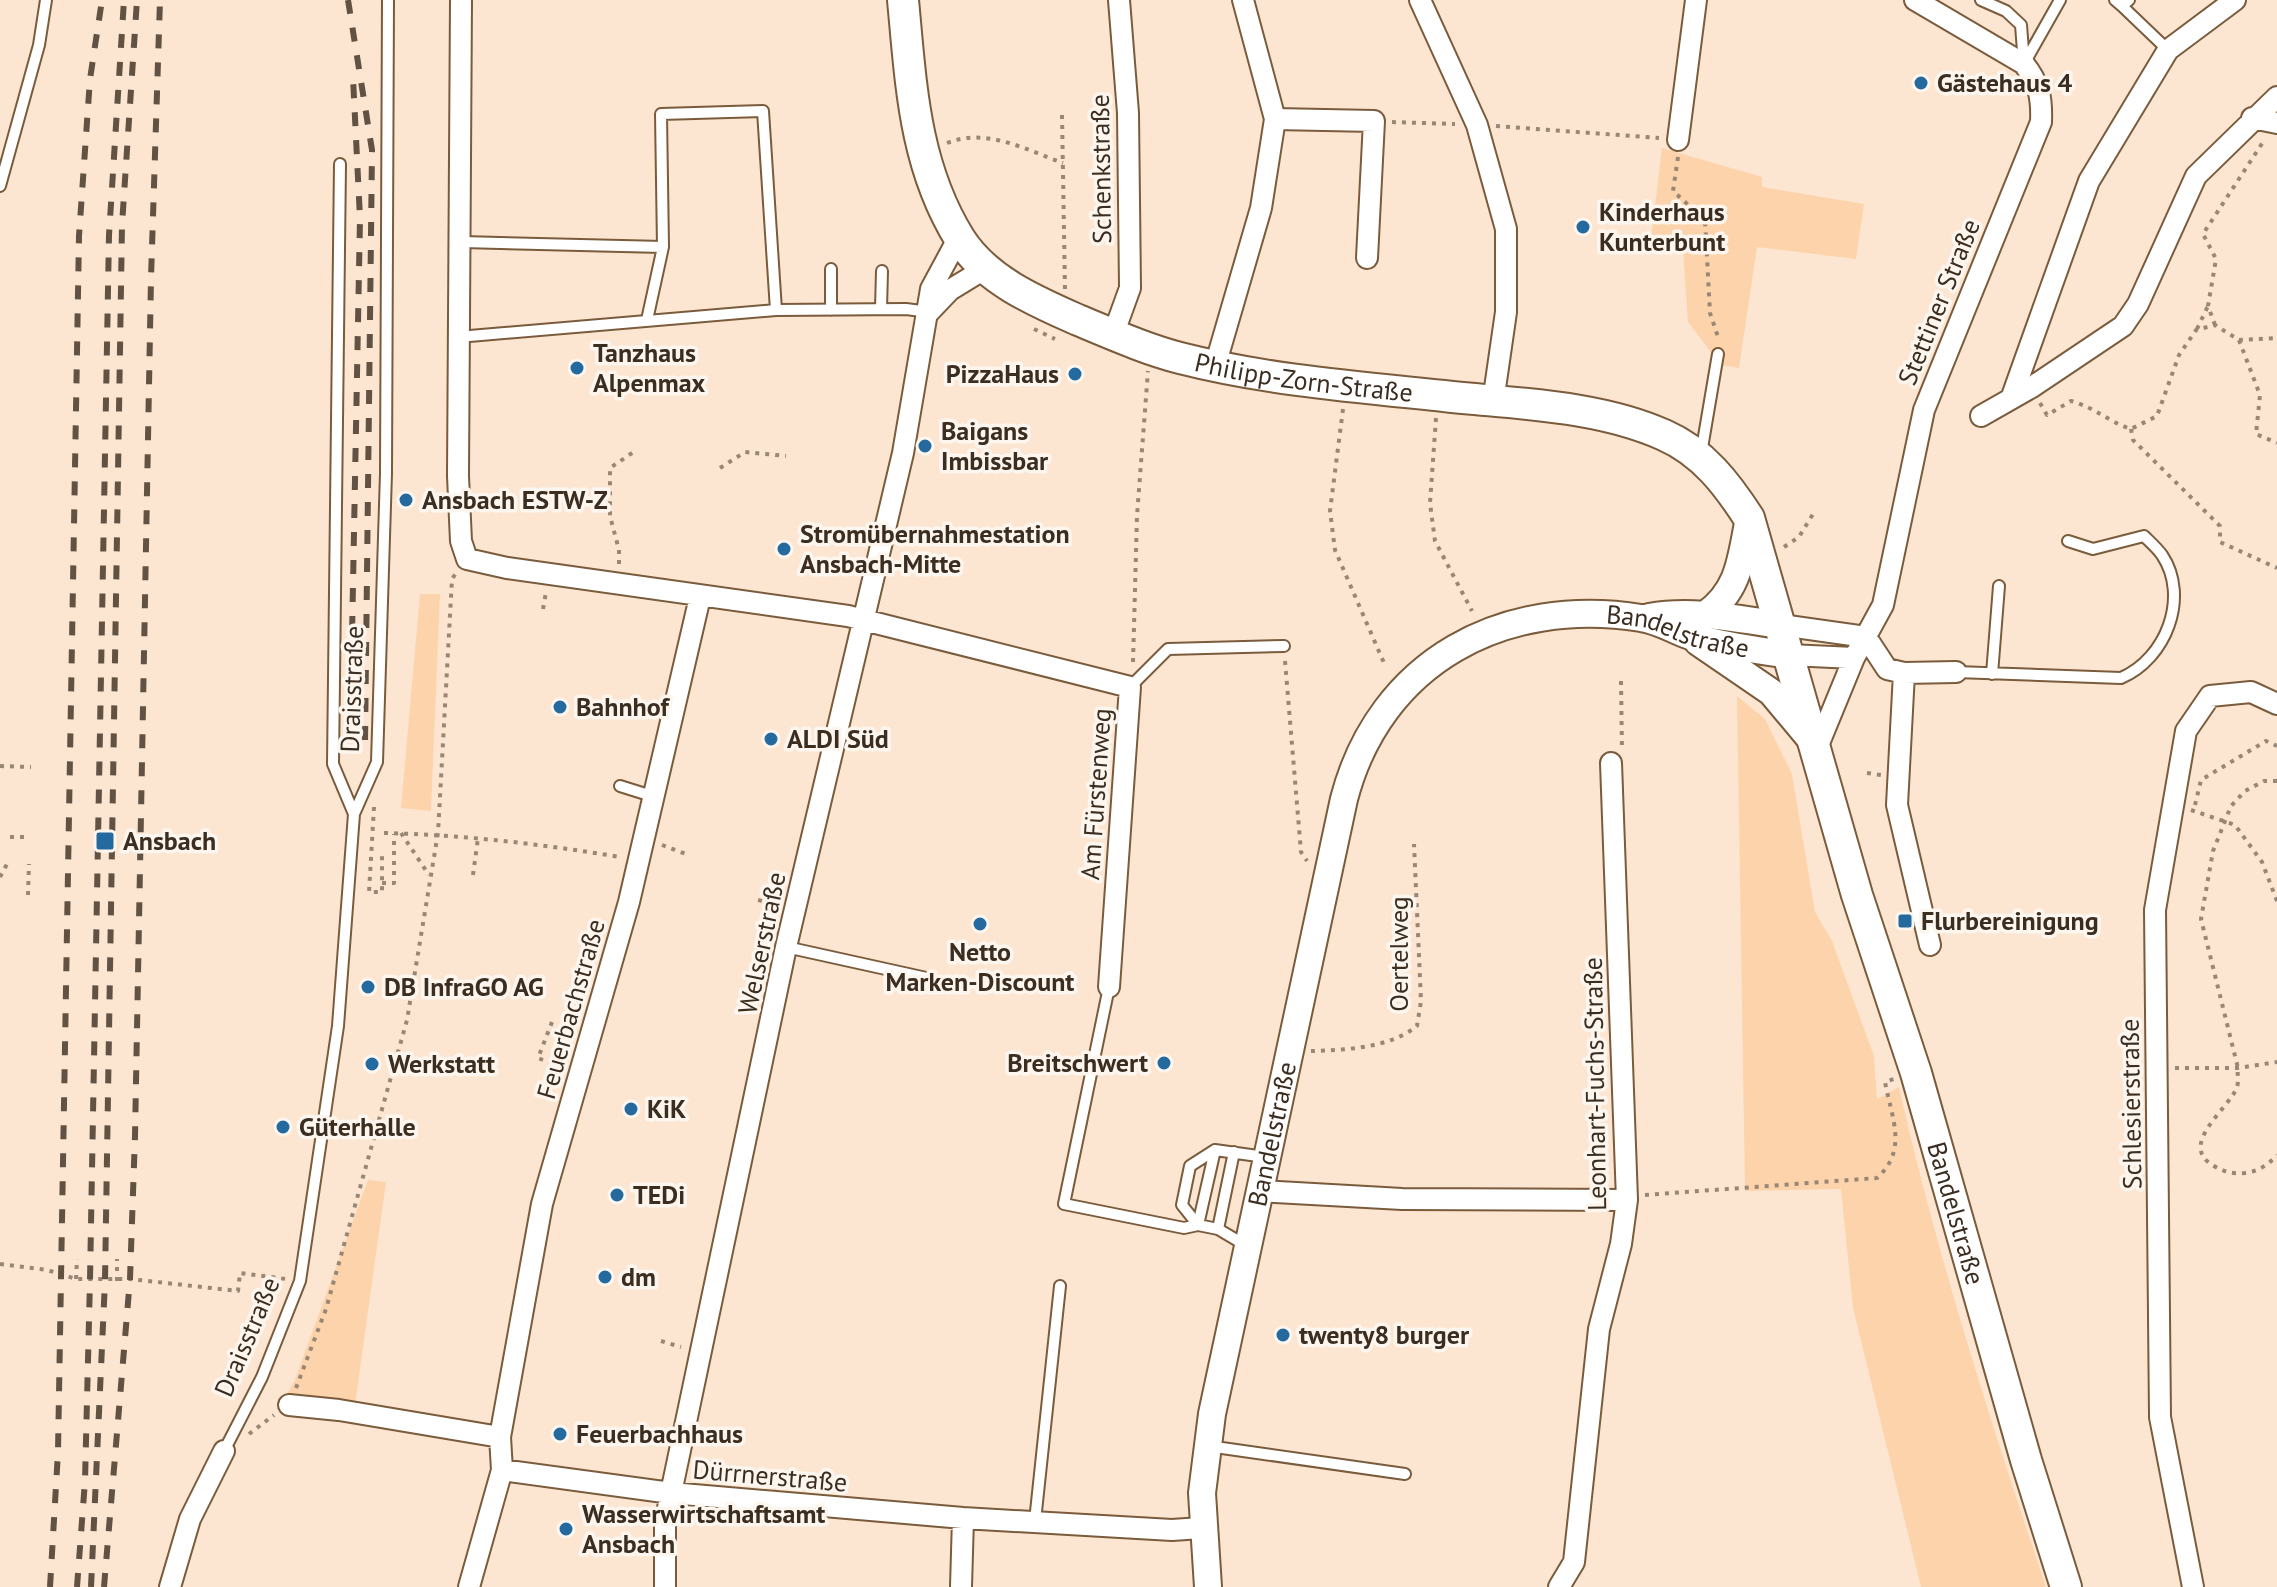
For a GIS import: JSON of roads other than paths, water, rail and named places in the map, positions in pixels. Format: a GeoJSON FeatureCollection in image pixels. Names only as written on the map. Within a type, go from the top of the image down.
{"type":"FeatureCollection","features":[{"type":"Feature","properties":{"kind":"main road","name":"Philipp-Zorn-Straße"},"geometry":{"type":"LineString","coordinates":[[903,0],[917,132],[924,163],[959,237],[986,268],[1037,301],[1113,335],[1179,358],[1215,366],[1617,419],[1663,435],[1701,457],[1749,518],[1789,655]]}},
{"type":"Feature","properties":{"kind":"main road","name":"Bandelstraße"},"geometry":{"type":"LineString","coordinates":[[1789,655],[1857,895],[1916,1073],[2038,1503],[2066,1587]]}},
{"type":"Feature","properties":{"kind":"street"},"geometry":{"type":"LineString","coordinates":[[461,0],[462,242],[458,337],[461,541],[467,559],[700,597],[864,619]]}},
{"type":"Feature","properties":{"kind":"street","name":"Schenkstraße"},"geometry":{"type":"LineString","coordinates":[[1113,335],[1130,288],[1128,113],[1119,0]]}},
{"type":"Feature","properties":{"kind":"street"},"geometry":{"type":"LineString","coordinates":[[1215,366],[1261,208],[1275,119],[1243,0]]}},
{"type":"Feature","properties":{"kind":"street"},"geometry":{"type":"LineString","coordinates":[[1420,0],[1477,125],[1506,229],[1506,312],[1493,402]]}},
{"type":"Feature","properties":{"kind":"street"},"geometry":{"type":"LineString","coordinates":[[1678,140],[1696,0]]}},
{"type":"Feature","properties":{"kind":"street"},"geometry":{"type":"LineString","coordinates":[[1915,0],[2024,64]]}},
{"type":"Feature","properties":{"kind":"street"},"geometry":{"type":"LineString","coordinates":[[2011,399],[2089,181],[2168,50],[2235,0]]}},
{"type":"Feature","properties":{"kind":"street","name":"Stettiner Straße"},"geometry":{"type":"LineString","coordinates":[[1817,748],[1854,658],[1883,605],[1924,410],[2041,122],[2042,100],[2037,81],[2024,64]]}},
{"type":"Feature","properties":{"kind":"street"},"geometry":{"type":"LineString","coordinates":[[1981,416],[2123,326],[2138,304],[2196,176],[2252,118],[2277,97]]}},
{"type":"Feature","properties":{"kind":"street"},"geometry":{"type":"LineString","coordinates":[[2252,118],[2275,122]]}},
{"type":"Feature","properties":{"kind":"street"},"geometry":{"type":"LineString","coordinates":[[1275,119],[1374,121],[1367,258]]}},
{"type":"Feature","properties":{"kind":"street","name":"Welserstraße"},"geometry":{"type":"LineString","coordinates":[[665,1587],[665,1523],[786,947],[903,453],[931,289],[959,237]]}},
{"type":"Feature","properties":{"kind":"street"},"geometry":{"type":"LineString","coordinates":[[929,312],[950,290],[986,268]]}},
{"type":"Feature","properties":{"kind":"street"},"geometry":{"type":"LineString","coordinates":[[1699,626],[1738,578],[1749,518]]}},
{"type":"Feature","properties":{"kind":"street","name":"Feuerbachstraße"},"geometry":{"type":"LineString","coordinates":[[469,1587],[502,1470],[500,1437],[542,1204],[640,860],[700,597]]}},
{"type":"Feature","properties":{"kind":"street","name":"Bandelstraße"},"geometry":{"type":"LineString","coordinates":[[1208,1587],[1201,1528],[1206,1445],[1351,772],[1379,718],[1431,662],[1490,629],[1517,623],[1595,616],[1643,618],[1672,613],[1699,626],[1789,655]]}},
{"type":"Feature","properties":{"kind":"street","name":"Am Fürstenweg"},"geometry":{"type":"LineString","coordinates":[[864,619],[1130,687],[1109,987]]}},
{"type":"Feature","properties":{"kind":"street"},"geometry":{"type":"LineString","coordinates":[[1699,626],[1781,625],[1866,637],[1887,669],[1904,673],[1956,672]]}},
{"type":"Feature","properties":{"kind":"street"},"geometry":{"type":"LineString","coordinates":[[1699,626],[1771,692],[1817,748]]}},
{"type":"Feature","properties":{"kind":"street"},"geometry":{"type":"LineString","coordinates":[[1789,655],[1854,658]]}},
{"type":"Feature","properties":{"kind":"street"},"geometry":{"type":"LineString","coordinates":[[1904,673],[1897,805],[1930,945]]}},
{"type":"Feature","properties":{"kind":"street","name":"Schlesierstraße"},"geometry":{"type":"LineString","coordinates":[[2193,1587],[2160,1417],[2155,910],[2186,731],[2210,696],[2251,692],[2277,704]]}},
{"type":"Feature","properties":{"kind":"street","name":"Leonhart-Fuchs-Straße"},"geometry":{"type":"LineString","coordinates":[[1559,1587],[1574,1562],[1599,1329],[1621,1244],[1627,1198],[1611,763]]}},
{"type":"Feature","properties":{"kind":"street"},"geometry":{"type":"LineString","coordinates":[[1259,1191],[1402,1199],[1627,1198]]}},
{"type":"Feature","properties":{"kind":"street"},"geometry":{"type":"LineString","coordinates":[[292,1399],[500,1437]]}},
{"type":"Feature","properties":{"kind":"street"},"geometry":{"type":"LineString","coordinates":[[170,1587],[190,1519],[224,1451]]}},
{"type":"Feature","properties":{"kind":"street","name":"Dürrnerstraße"},"geometry":{"type":"LineString","coordinates":[[502,1470],[671,1493],[963,1518],[1172,1530],[1201,1528]]}},
{"type":"Feature","properties":{"kind":"street"},"geometry":{"type":"LineString","coordinates":[[961,1587],[963,1518]]}},
{"type":"Feature","properties":{"kind":"lane"},"geometry":{"type":"LineString","coordinates":[[0,186],[39,45],[46,0]]}},
{"type":"Feature","properties":{"kind":"lane","name":"Draisstraße"},"geometry":{"type":"LineString","coordinates":[[224,1451],[262,1377],[300,1281],[338,1026],[354,814],[377,762],[386,473],[388,0]]}},
{"type":"Feature","properties":{"kind":"lane"},"geometry":{"type":"LineString","coordinates":[[1981,0],[2006,11],[2021,25],[2024,64]]}},
{"type":"Feature","properties":{"kind":"lane"},"geometry":{"type":"LineString","coordinates":[[2024,64],[2060,0]]}},
{"type":"Feature","properties":{"kind":"lane"},"geometry":{"type":"LineString","coordinates":[[2122,2],[2168,50]]}},
{"type":"Feature","properties":{"kind":"lane"},"geometry":{"type":"LineString","coordinates":[[647,320],[663,247],[661,114],[763,111],[776,310]]}},
{"type":"Feature","properties":{"kind":"lane"},"geometry":{"type":"LineString","coordinates":[[340,164],[333,764],[354,814]]}},
{"type":"Feature","properties":{"kind":"lane"},"geometry":{"type":"LineString","coordinates":[[462,242],[663,247]]}},
{"type":"Feature","properties":{"kind":"lane"},"geometry":{"type":"LineString","coordinates":[[831,269],[831,310]]}},
{"type":"Feature","properties":{"kind":"lane"},"geometry":{"type":"LineString","coordinates":[[881,309],[882,271]]}},
{"type":"Feature","properties":{"kind":"lane"},"geometry":{"type":"LineString","coordinates":[[458,337],[776,310],[929,312]]}},
{"type":"Feature","properties":{"kind":"lane"},"geometry":{"type":"LineString","coordinates":[[1701,457],[1718,354]]}},
{"type":"Feature","properties":{"kind":"lane"},"geometry":{"type":"LineString","coordinates":[[1956,672],[2121,678],[2142,669],[2160,650],[2168,630],[2173,583],[2162,555],[2144,536],[2093,549],[2068,541]]}},
{"type":"Feature","properties":{"kind":"lane"},"geometry":{"type":"LineString","coordinates":[[1992,674],[1999,586]]}},
{"type":"Feature","properties":{"kind":"lane"},"geometry":{"type":"LineString","coordinates":[[1130,687],[1168,649],[1284,646]]}},
{"type":"Feature","properties":{"kind":"lane"},"geometry":{"type":"LineString","coordinates":[[620,786],[655,797]]}},
{"type":"Feature","properties":{"kind":"lane"},"geometry":{"type":"LineString","coordinates":[[786,947],[931,979]]}},
{"type":"Feature","properties":{"kind":"lane"},"geometry":{"type":"LineString","coordinates":[[1109,987],[1064,1204],[1184,1228],[1198,1225],[1218,1229],[1247,1246]]}},
{"type":"Feature","properties":{"kind":"lane"},"geometry":{"type":"LineString","coordinates":[[1198,1225],[1182,1205],[1190,1166],[1215,1150],[1266,1158]]}},
{"type":"Feature","properties":{"kind":"lane"},"geometry":{"type":"LineString","coordinates":[[1198,1225],[1215,1150]]}},
{"type":"Feature","properties":{"kind":"lane"},"geometry":{"type":"LineString","coordinates":[[1218,1229],[1234,1152]]}},
{"type":"Feature","properties":{"kind":"lane"},"geometry":{"type":"LineString","coordinates":[[1035,1521],[1060,1286]]}},
{"type":"Feature","properties":{"kind":"lane"},"geometry":{"type":"LineString","coordinates":[[1206,1445],[1405,1474]]}},
{"type":"Feature","properties":{"kind":"railway"},"geometry":{"type":"LineString","coordinates":[[50,1587],[58,1452],[79,236],[90,79],[102,0]]}},
{"type":"Feature","properties":{"kind":"railway"},"geometry":{"type":"LineString","coordinates":[[77,1587],[85,1481],[90,1280],[109,235],[124,0]]}},
{"type":"Feature","properties":{"kind":"railway"},"geometry":{"type":"LineString","coordinates":[[91,1587],[105,1281],[122,225],[137,0]]}},
{"type":"Feature","properties":{"kind":"railway"},"geometry":{"type":"LineString","coordinates":[[104,1587],[130,1279],[151,278],[160,0]]}},
{"type":"Feature","properties":{"kind":"railway"},"geometry":{"type":"LineString","coordinates":[[348,0],[372,150],[365,743]]}},
{"type":"Feature","properties":{"kind":"railway"},"geometry":{"type":"LineString","coordinates":[[350,742],[360,218],[353,78]]}},
{"type":"Feature","properties":{"kind":"place","name":"Gästehaus 4"},"geometry":{"type":"Point","coordinates":[1921,83]}},
{"type":"Feature","properties":{"kind":"place","name":"Kinderhaus Kunterbunt"},"geometry":{"type":"Point","coordinates":[1583,227]}},
{"type":"Feature","properties":{"kind":"place","name":"Tanzhaus Alpenmax"},"geometry":{"type":"Point","coordinates":[577,368]}},
{"type":"Feature","properties":{"kind":"place","name":"PizzaHaus"},"geometry":{"type":"Point","coordinates":[1075,374]}},
{"type":"Feature","properties":{"kind":"place","name":"Baigans Imbissbar"},"geometry":{"type":"Point","coordinates":[925,446]}},
{"type":"Feature","properties":{"kind":"place","name":"Ansbach ESTW-Z"},"geometry":{"type":"Point","coordinates":[406,500]}},
{"type":"Feature","properties":{"kind":"place","name":"Stromübernahmestation Ansbach-Mitte"},"geometry":{"type":"Point","coordinates":[784,549]}},
{"type":"Feature","properties":{"kind":"place","name":"Bahnhof"},"geometry":{"type":"Point","coordinates":[560,707]}},
{"type":"Feature","properties":{"kind":"place","name":"ALDI Süd"},"geometry":{"type":"Point","coordinates":[771,739]}},
{"type":"Feature","properties":{"kind":"place","name":"Ansbach"},"geometry":{"type":"Point","coordinates":[105,841]}},
{"type":"Feature","properties":{"kind":"place","name":"Flurbereinigung"},"geometry":{"type":"Point","coordinates":[1905,921]}},
{"type":"Feature","properties":{"kind":"place","name":"Netto Marken-Discount"},"geometry":{"type":"Point","coordinates":[980,924]}},
{"type":"Feature","properties":{"kind":"place","name":"DB InfraGO AG"},"geometry":{"type":"Point","coordinates":[368,987]}},
{"type":"Feature","properties":{"kind":"place","name":"Breitschwert"},"geometry":{"type":"Point","coordinates":[1164,1063]}},
{"type":"Feature","properties":{"kind":"place","name":"Werkstatt"},"geometry":{"type":"Point","coordinates":[372,1064]}},
{"type":"Feature","properties":{"kind":"place","name":"KiK"},"geometry":{"type":"Point","coordinates":[631,1109]}},
{"type":"Feature","properties":{"kind":"place","name":"Güterhalle"},"geometry":{"type":"Point","coordinates":[283,1127]}},
{"type":"Feature","properties":{"kind":"place","name":"TEDi"},"geometry":{"type":"Point","coordinates":[617,1195]}},
{"type":"Feature","properties":{"kind":"place","name":"dm"},"geometry":{"type":"Point","coordinates":[605,1277]}},
{"type":"Feature","properties":{"kind":"place","name":"twenty8 burger"},"geometry":{"type":"Point","coordinates":[1283,1335]}},
{"type":"Feature","properties":{"kind":"place","name":"Feuerbachhaus"},"geometry":{"type":"Point","coordinates":[560,1434]}},
{"type":"Feature","properties":{"kind":"place","name":"Wasserwirtschaftsamt Ansbach"},"geometry":{"type":"Point","coordinates":[566,1529]}}]}
